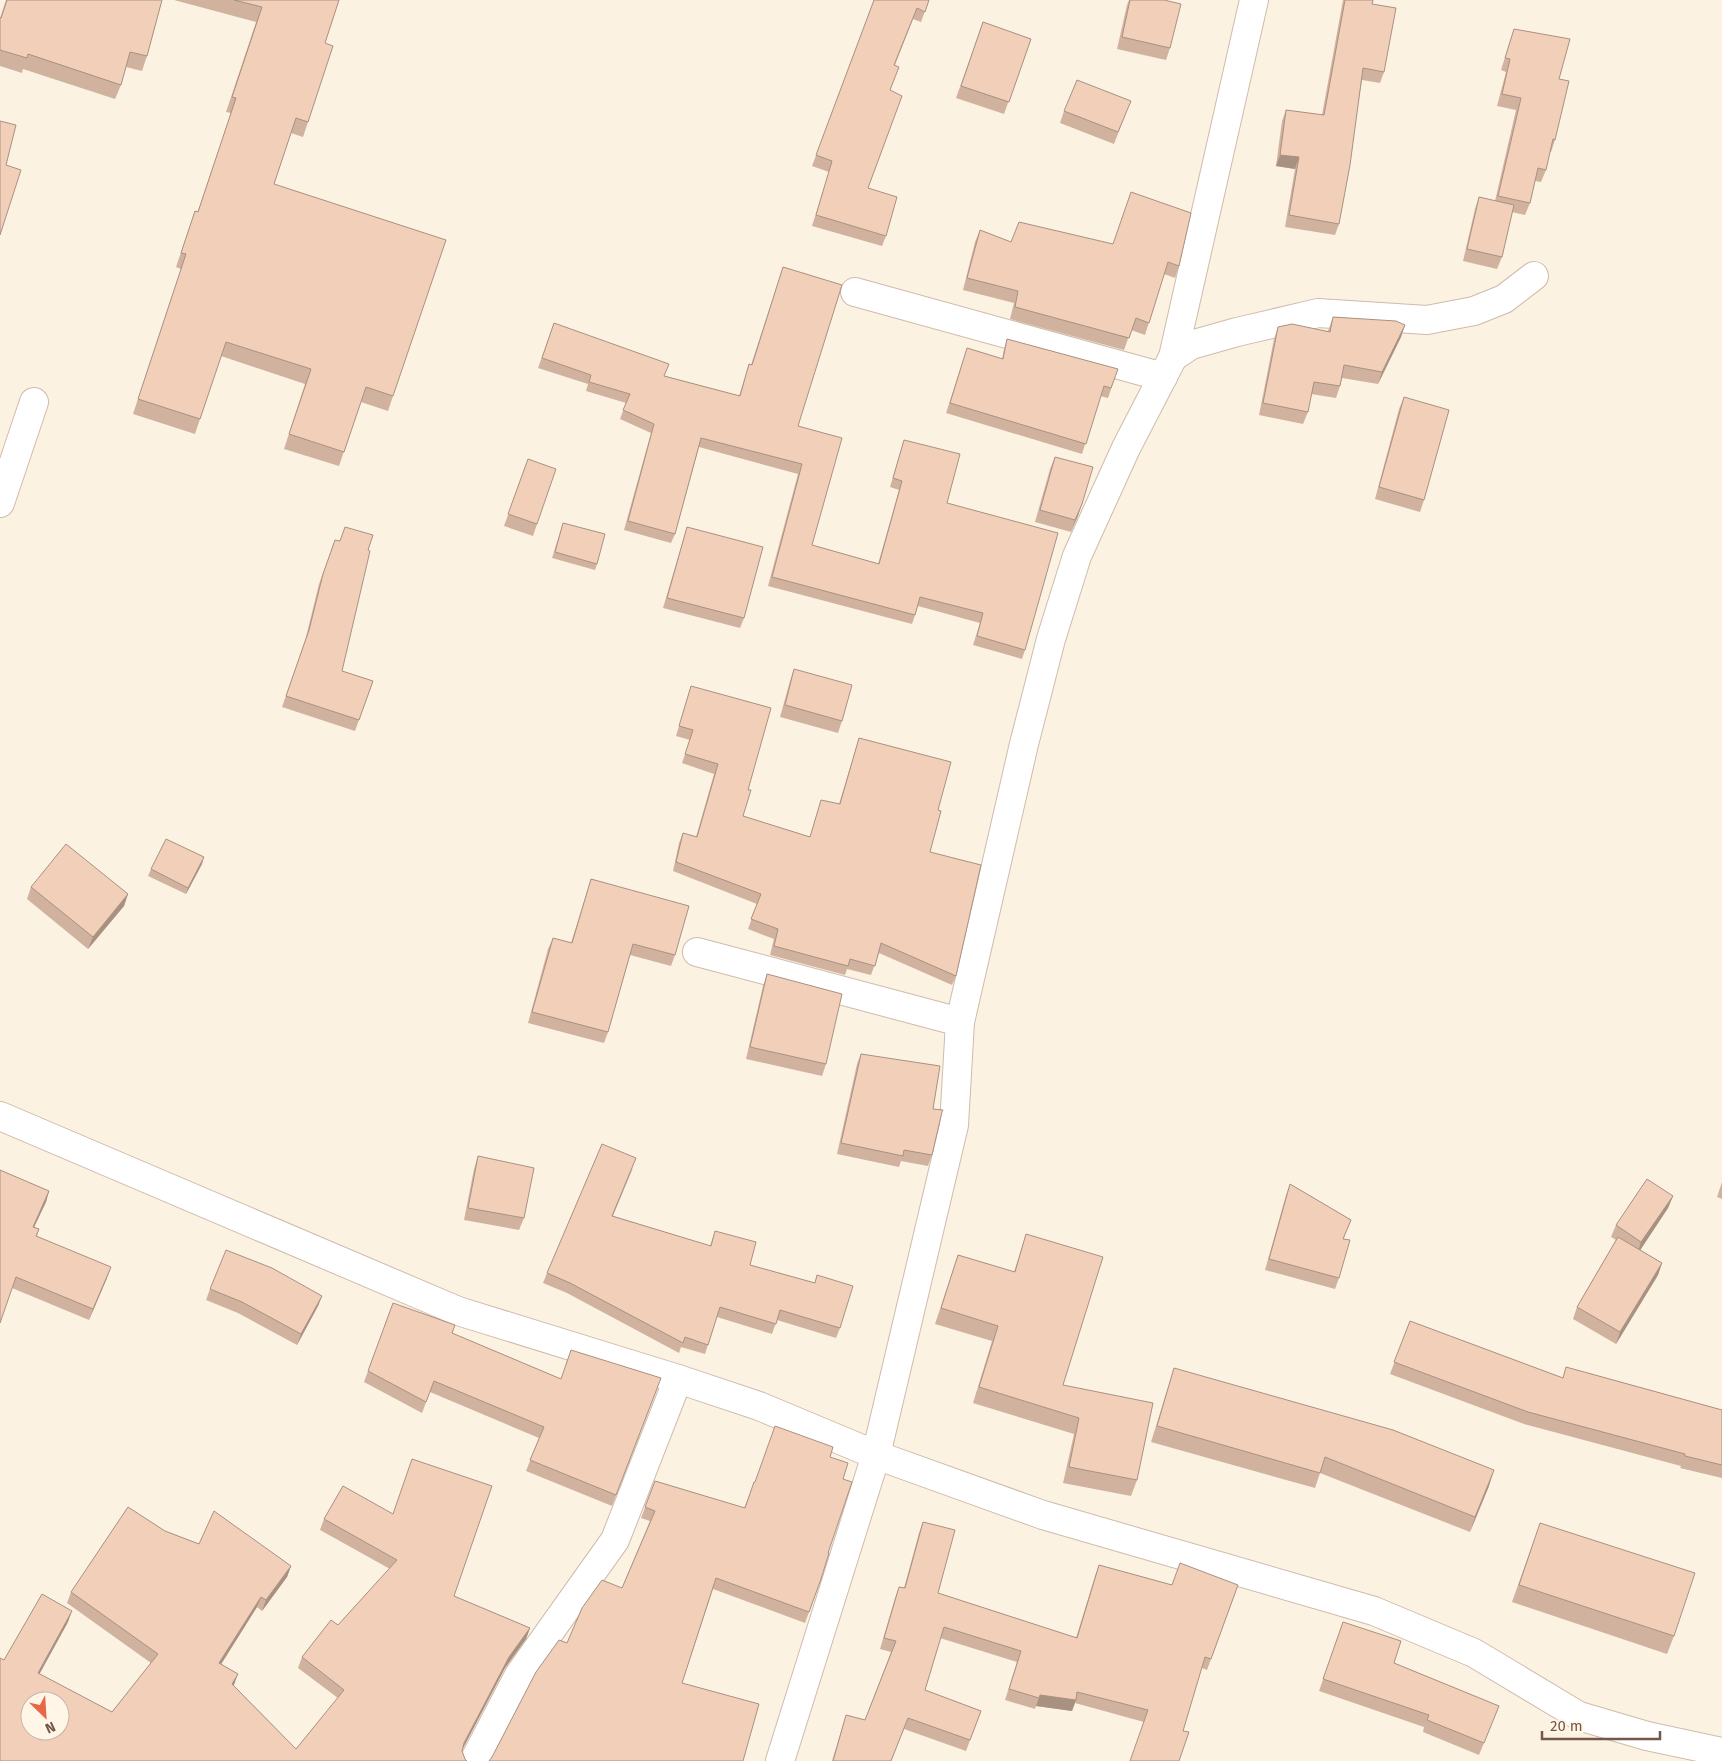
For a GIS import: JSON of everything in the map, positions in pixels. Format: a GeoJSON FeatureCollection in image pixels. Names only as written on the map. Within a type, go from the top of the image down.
{"type":"FeatureCollection","features":[{"type":"Feature","properties":{"kind":"street"},"geometry":{"type":"LineString","coordinates":[[780,1761],[876,1455],[954,1125],[960,1022],[1024,744],[1051,639],[1077,556],[1126,448],[1168,367],[1254,0]]}},
{"type":"Feature","properties":{"kind":"street"},"geometry":{"type":"LineString","coordinates":[[1168,367],[1191,345],[1318,313],[1427,320],[1474,311],[1504,299],[1534,276]]}},
{"type":"Feature","properties":{"kind":"street"},"geometry":{"type":"LineString","coordinates":[[855,292],[1168,367]]}},
{"type":"Feature","properties":{"kind":"street"},"geometry":{"type":"LineString","coordinates":[[0,503],[34,402]]}},
{"type":"Feature","properties":{"kind":"street"},"geometry":{"type":"LineString","coordinates":[[697,952],[960,1022]]}},
{"type":"Feature","properties":{"kind":"street"},"geometry":{"type":"LineString","coordinates":[[0,1116],[458,1311],[760,1406],[876,1455],[1043,1515],[1374,1611],[1474,1652],[1579,1716],[1647,1736],[1722,1752]]}},
{"type":"Feature","properties":{"kind":"street"},"geometry":{"type":"LineString","coordinates":[[474,1761],[518,1675],[616,1540],[678,1379]]}},
{"type":"Feature","properties":{"kind":"building"},"geometry":{"type":"Polygon","coordinates":[[[7,0],[162,0],[147,56],[130,52],[121,85],[28,54],[27,58],[0,50],[0,18],[7,0]]]}},
{"type":"Feature","properties":{"kind":"building"},"geometry":{"type":"Polygon","coordinates":[[[234,0],[339,0],[325,43],[333,46],[308,122],[296,118],[274,184],[446,240],[393,396],[366,387],[344,452],[289,434],[311,369],[226,342],[200,419],[138,399],[186,254],[181,253],[195,211],[198,212],[236,98],[232,97],[262,7],[234,0]]]}},
{"type":"Feature","properties":{"kind":"building"},"geometry":{"type":"Polygon","coordinates":[[[874,0],[929,0],[925,12],[917,8],[894,65],[899,67],[890,90],[902,96],[868,188],[897,197],[886,236],[816,215],[832,161],[816,155],[874,0]]]}},
{"type":"Feature","properties":{"kind":"building"},"geometry":{"type":"Polygon","coordinates":[[[1130,0],[1164,0],[1181,4],[1170,48],[1122,37],[1130,0]]]}},
{"type":"Feature","properties":{"kind":"building"},"geometry":{"type":"Polygon","coordinates":[[[1345,0],[1373,0],[1372,4],[1396,8],[1384,72],[1363,68],[1350,165],[1339,224],[1289,215],[1299,157],[1280,155],[1286,110],[1324,115],[1345,0]]]}},
{"type":"Feature","properties":{"kind":"building"},"geometry":{"type":"Polygon","coordinates":[[[983,22],[1031,39],[1009,102],[961,86],[983,22]]]}},
{"type":"Feature","properties":{"kind":"building"},"geometry":{"type":"Polygon","coordinates":[[[1514,29],[1570,39],[1559,79],[1569,81],[1555,140],[1553,139],[1546,170],[1538,168],[1530,203],[1498,196],[1521,98],[1502,94],[1510,59],[1505,58],[1514,29]]]}},
{"type":"Feature","properties":{"kind":"building"},"geometry":{"type":"Polygon","coordinates":[[[1077,80],[1131,101],[1118,132],[1064,111],[1077,80]]]}},
{"type":"Feature","properties":{"kind":"building"},"geometry":{"type":"Polygon","coordinates":[[[0,121],[16,125],[6,165],[21,170],[0,235],[0,121]]]}},
{"type":"Feature","properties":{"kind":"building"},"geometry":{"type":"Polygon","coordinates":[[[1131,192],[1191,213],[1179,266],[1168,262],[1149,323],[1136,318],[1129,338],[1015,307],[1018,291],[967,278],[980,230],[1011,242],[1019,222],[1113,244],[1131,192]]]}},
{"type":"Feature","properties":{"kind":"building"},"geometry":{"type":"Polygon","coordinates":[[[1479,197],[1514,205],[1502,257],[1467,249],[1479,197]]]}},
{"type":"Feature","properties":{"kind":"building"},"geometry":{"type":"Polygon","coordinates":[[[783,267],[842,285],[798,426],[842,438],[812,545],[879,564],[902,481],[893,478],[904,440],[960,454],[947,503],[1058,533],[1025,650],[977,636],[983,613],[920,597],[915,615],[772,577],[802,464],[701,438],[675,534],[628,521],[654,424],[623,410],[630,394],[589,382],[591,375],[542,358],[554,323],[669,364],[664,376],[740,396],[749,364],[752,365],[783,267]]]}},
{"type":"Feature","properties":{"kind":"building"},"geometry":{"type":"Polygon","coordinates":[[[1333,317],[1396,321],[1405,325],[1382,372],[1344,365],[1340,386],[1314,382],[1308,412],[1263,403],[1278,327],[1292,324],[1330,332],[1333,317]]]}},
{"type":"Feature","properties":{"kind":"building"},"geometry":{"type":"Polygon","coordinates":[[[1007,339],[1118,369],[1111,388],[1104,386],[1086,444],[950,403],[967,348],[1003,359],[1007,339]]]}},
{"type":"Feature","properties":{"kind":"building"},"geometry":{"type":"Polygon","coordinates":[[[1404,397],[1449,410],[1424,500],[1379,487],[1404,397]]]}},
{"type":"Feature","properties":{"kind":"building"},"geometry":{"type":"Polygon","coordinates":[[[1055,457],[1093,467],[1075,520],[1040,510],[1055,457]]]}},
{"type":"Feature","properties":{"kind":"building"},"geometry":{"type":"Polygon","coordinates":[[[528,459],[556,469],[537,524],[508,514],[528,459]]]}},
{"type":"Feature","properties":{"kind":"building"},"geometry":{"type":"Polygon","coordinates":[[[563,523],[605,534],[597,564],[555,552],[563,523]]]}},
{"type":"Feature","properties":{"kind":"building"},"geometry":{"type":"Polygon","coordinates":[[[345,527],[373,535],[368,550],[370,551],[342,671],[373,681],[359,720],[286,696],[309,630],[323,574],[335,540],[340,541],[345,527]]]}},
{"type":"Feature","properties":{"kind":"building"},"geometry":{"type":"Polygon","coordinates":[[[687,527],[763,547],[744,618],[667,598],[687,527]]]}},
{"type":"Feature","properties":{"kind":"building"},"geometry":{"type":"Polygon","coordinates":[[[794,669],[852,685],[842,721],[785,705],[794,669]]]}},
{"type":"Feature","properties":{"kind":"building"},"geometry":{"type":"Polygon","coordinates":[[[691,686],[771,708],[748,790],[751,790],[743,816],[810,837],[821,800],[840,804],[859,738],[951,762],[938,810],[941,811],[930,852],[981,865],[956,976],[881,943],[875,966],[850,959],[848,966],[774,946],[778,929],[751,919],[761,894],[676,862],[683,833],[697,837],[718,764],[685,754],[693,730],[679,726],[691,686]]]}},
{"type":"Feature","properties":{"kind":"building"},"geometry":{"type":"Polygon","coordinates":[[[166,839],[204,857],[188,888],[151,869],[166,839]]]}},
{"type":"Feature","properties":{"kind":"building"},"geometry":{"type":"Polygon","coordinates":[[[66,844],[128,894],[93,937],[31,887],[66,844]]]}},
{"type":"Feature","properties":{"kind":"building"},"geometry":{"type":"Polygon","coordinates":[[[591,879],[689,906],[675,955],[633,944],[608,1032],[532,1012],[553,938],[572,943],[591,879]]]}},
{"type":"Feature","properties":{"kind":"building"},"geometry":{"type":"Polygon","coordinates":[[[767,974],[842,994],[826,1064],[750,1047],[767,974]]]}},
{"type":"Feature","properties":{"kind":"building"},"geometry":{"type":"Polygon","coordinates":[[[861,1054],[940,1066],[933,1109],[943,1110],[932,1155],[904,1150],[903,1156],[841,1143],[861,1054]]]}},
{"type":"Feature","properties":{"kind":"building"},"geometry":{"type":"Polygon","coordinates":[[[602,1144],[636,1158],[612,1216],[711,1246],[715,1231],[756,1242],[750,1265],[815,1283],[817,1275],[853,1286],[840,1328],[780,1310],[776,1324],[720,1307],[708,1345],[685,1337],[683,1343],[570,1283],[547,1273],[602,1144]]]}},
{"type":"Feature","properties":{"kind":"building"},"geometry":{"type":"Polygon","coordinates":[[[478,1156],[534,1168],[524,1218],[468,1208],[478,1156]]]}},
{"type":"Feature","properties":{"kind":"building"},"geometry":{"type":"Polygon","coordinates":[[[0,1170],[49,1191],[33,1227],[39,1229],[36,1236],[111,1267],[93,1309],[16,1277],[0,1323],[0,1170]]]}},
{"type":"Feature","properties":{"kind":"building"},"geometry":{"type":"Polygon","coordinates":[[[1647,1179],[1673,1196],[1641,1242],[1616,1225],[1647,1179]]]}},
{"type":"Feature","properties":{"kind":"building"},"geometry":{"type":"Polygon","coordinates":[[[1290,1184],[1351,1220],[1343,1239],[1350,1240],[1339,1278],[1269,1259],[1290,1184]]]}},
{"type":"Feature","properties":{"kind":"building"},"geometry":{"type":"Polygon","coordinates":[[[1026,1234],[1103,1257],[1063,1385],[1153,1403],[1137,1480],[1069,1467],[1079,1418],[979,1387],[998,1326],[941,1308],[958,1255],[1015,1272],[1026,1234]]]}},
{"type":"Feature","properties":{"kind":"building"},"geometry":{"type":"Polygon","coordinates":[[[1618,1237],[1662,1263],[1620,1332],[1577,1307],[1618,1237]]]}},
{"type":"Feature","properties":{"kind":"building"},"geometry":{"type":"Polygon","coordinates":[[[226,1250],[272,1268],[322,1296],[301,1334],[242,1302],[210,1289],[226,1250]]]}},
{"type":"Feature","properties":{"kind":"building"},"geometry":{"type":"Polygon","coordinates":[[[393,1303],[455,1325],[452,1333],[561,1379],[571,1350],[661,1378],[616,1495],[530,1460],[544,1427],[434,1381],[426,1402],[368,1371],[393,1303]]]}},
{"type":"Feature","properties":{"kind":"building"},"geometry":{"type":"Polygon","coordinates":[[[1410,1321],[1563,1378],[1566,1367],[1722,1410],[1722,1465],[1528,1412],[1394,1362],[1410,1321]]]}},
{"type":"Feature","properties":{"kind":"building"},"geometry":{"type":"Polygon","coordinates":[[[1174,1368],[1393,1430],[1494,1470],[1475,1517],[1325,1457],[1320,1473],[1157,1426],[1174,1368]]]}},
{"type":"Feature","properties":{"kind":"building"},"geometry":{"type":"Polygon","coordinates":[[[775,1426],[833,1447],[830,1457],[848,1463],[843,1479],[852,1482],[809,1612],[716,1578],[682,1683],[759,1704],[743,1761],[489,1761],[536,1672],[559,1640],[567,1643],[582,1608],[602,1580],[622,1588],[655,1511],[645,1507],[655,1481],[745,1508],[775,1426]]]}},
{"type":"Feature","properties":{"kind":"building"},"geometry":{"type":"Polygon","coordinates":[[[412,1459],[492,1486],[454,1596],[530,1628],[509,1657],[464,1743],[462,1751],[467,1761],[0,1761],[0,1658],[4,1660],[42,1594],[72,1611],[38,1673],[112,1712],[158,1654],[71,1592],[128,1507],[165,1531],[199,1544],[214,1511],[291,1566],[266,1600],[261,1597],[219,1663],[238,1674],[232,1684],[296,1749],[344,1690],[302,1657],[331,1620],[338,1625],[397,1560],[324,1519],[343,1486],[393,1514],[412,1459]]]}},
{"type":"Feature","properties":{"kind":"building"},"geometry":{"type":"Polygon","coordinates":[[[923,1522],[955,1530],[938,1593],[1077,1638],[1099,1565],[1172,1585],[1180,1563],[1238,1585],[1211,1659],[1205,1657],[1183,1731],[1189,1732],[1179,1761],[1130,1761],[1148,1710],[1077,1692],[1076,1700],[1040,1695],[1039,1698],[1009,1689],[1021,1651],[944,1627],[925,1690],[981,1711],[970,1740],[908,1718],[891,1761],[833,1761],[846,1715],[865,1720],[896,1641],[884,1638],[899,1587],[905,1588],[923,1522]]]}},
{"type":"Feature","properties":{"kind":"building"},"geometry":{"type":"Polygon","coordinates":[[[1540,1523],[1695,1573],[1674,1636],[1519,1585],[1540,1523]]]}},
{"type":"Feature","properties":{"kind":"building"},"geometry":{"type":"Polygon","coordinates":[[[1343,1622],[1401,1641],[1394,1663],[1499,1706],[1484,1743],[1427,1720],[1429,1715],[1323,1679],[1343,1622]]]}}]}
